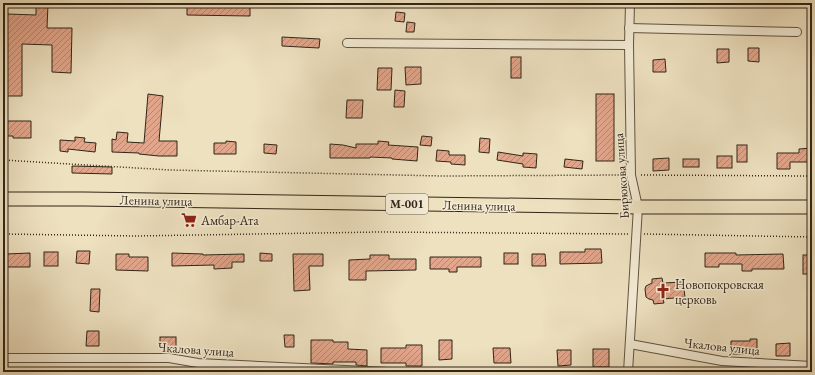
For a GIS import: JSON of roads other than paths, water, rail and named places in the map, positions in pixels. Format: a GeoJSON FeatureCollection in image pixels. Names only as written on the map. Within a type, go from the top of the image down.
{"type":"FeatureCollection","features":[{"type":"Feature","properties":{"kind":"main road","name":"Ленина улица"},"geometry":{"type":"LineString","coordinates":[[3,199],[638,207],[812,207]]}},
{"type":"Feature","properties":{"kind":"street","name":"Бирюкова улица"},"geometry":{"type":"LineString","coordinates":[[628,372],[638,207],[631,175],[629,45],[630,3]]}},
{"type":"Feature","properties":{"kind":"street"},"geometry":{"type":"LineString","coordinates":[[630,28],[797,32]]}},
{"type":"Feature","properties":{"kind":"street"},"geometry":{"type":"LineString","coordinates":[[347,43],[629,45]]}},
{"type":"Feature","properties":{"kind":"street","name":"Чкалова улица"},"geometry":{"type":"LineString","coordinates":[[630,344],[722,361],[812,366]]}},
{"type":"Feature","properties":{"kind":"street","name":"Чкалова улица"},"geometry":{"type":"LineString","coordinates":[[3,358],[169,358],[198,363],[388,372]]}},
{"type":"Feature","properties":{"kind":"place","name":"Амбар-Ата"},"geometry":{"type":"Point","coordinates":[189,220]}},
{"type":"Feature","properties":{"kind":"place","name":"Новопокровская церковь"},"geometry":{"type":"Point","coordinates":[663,291]}}]}
